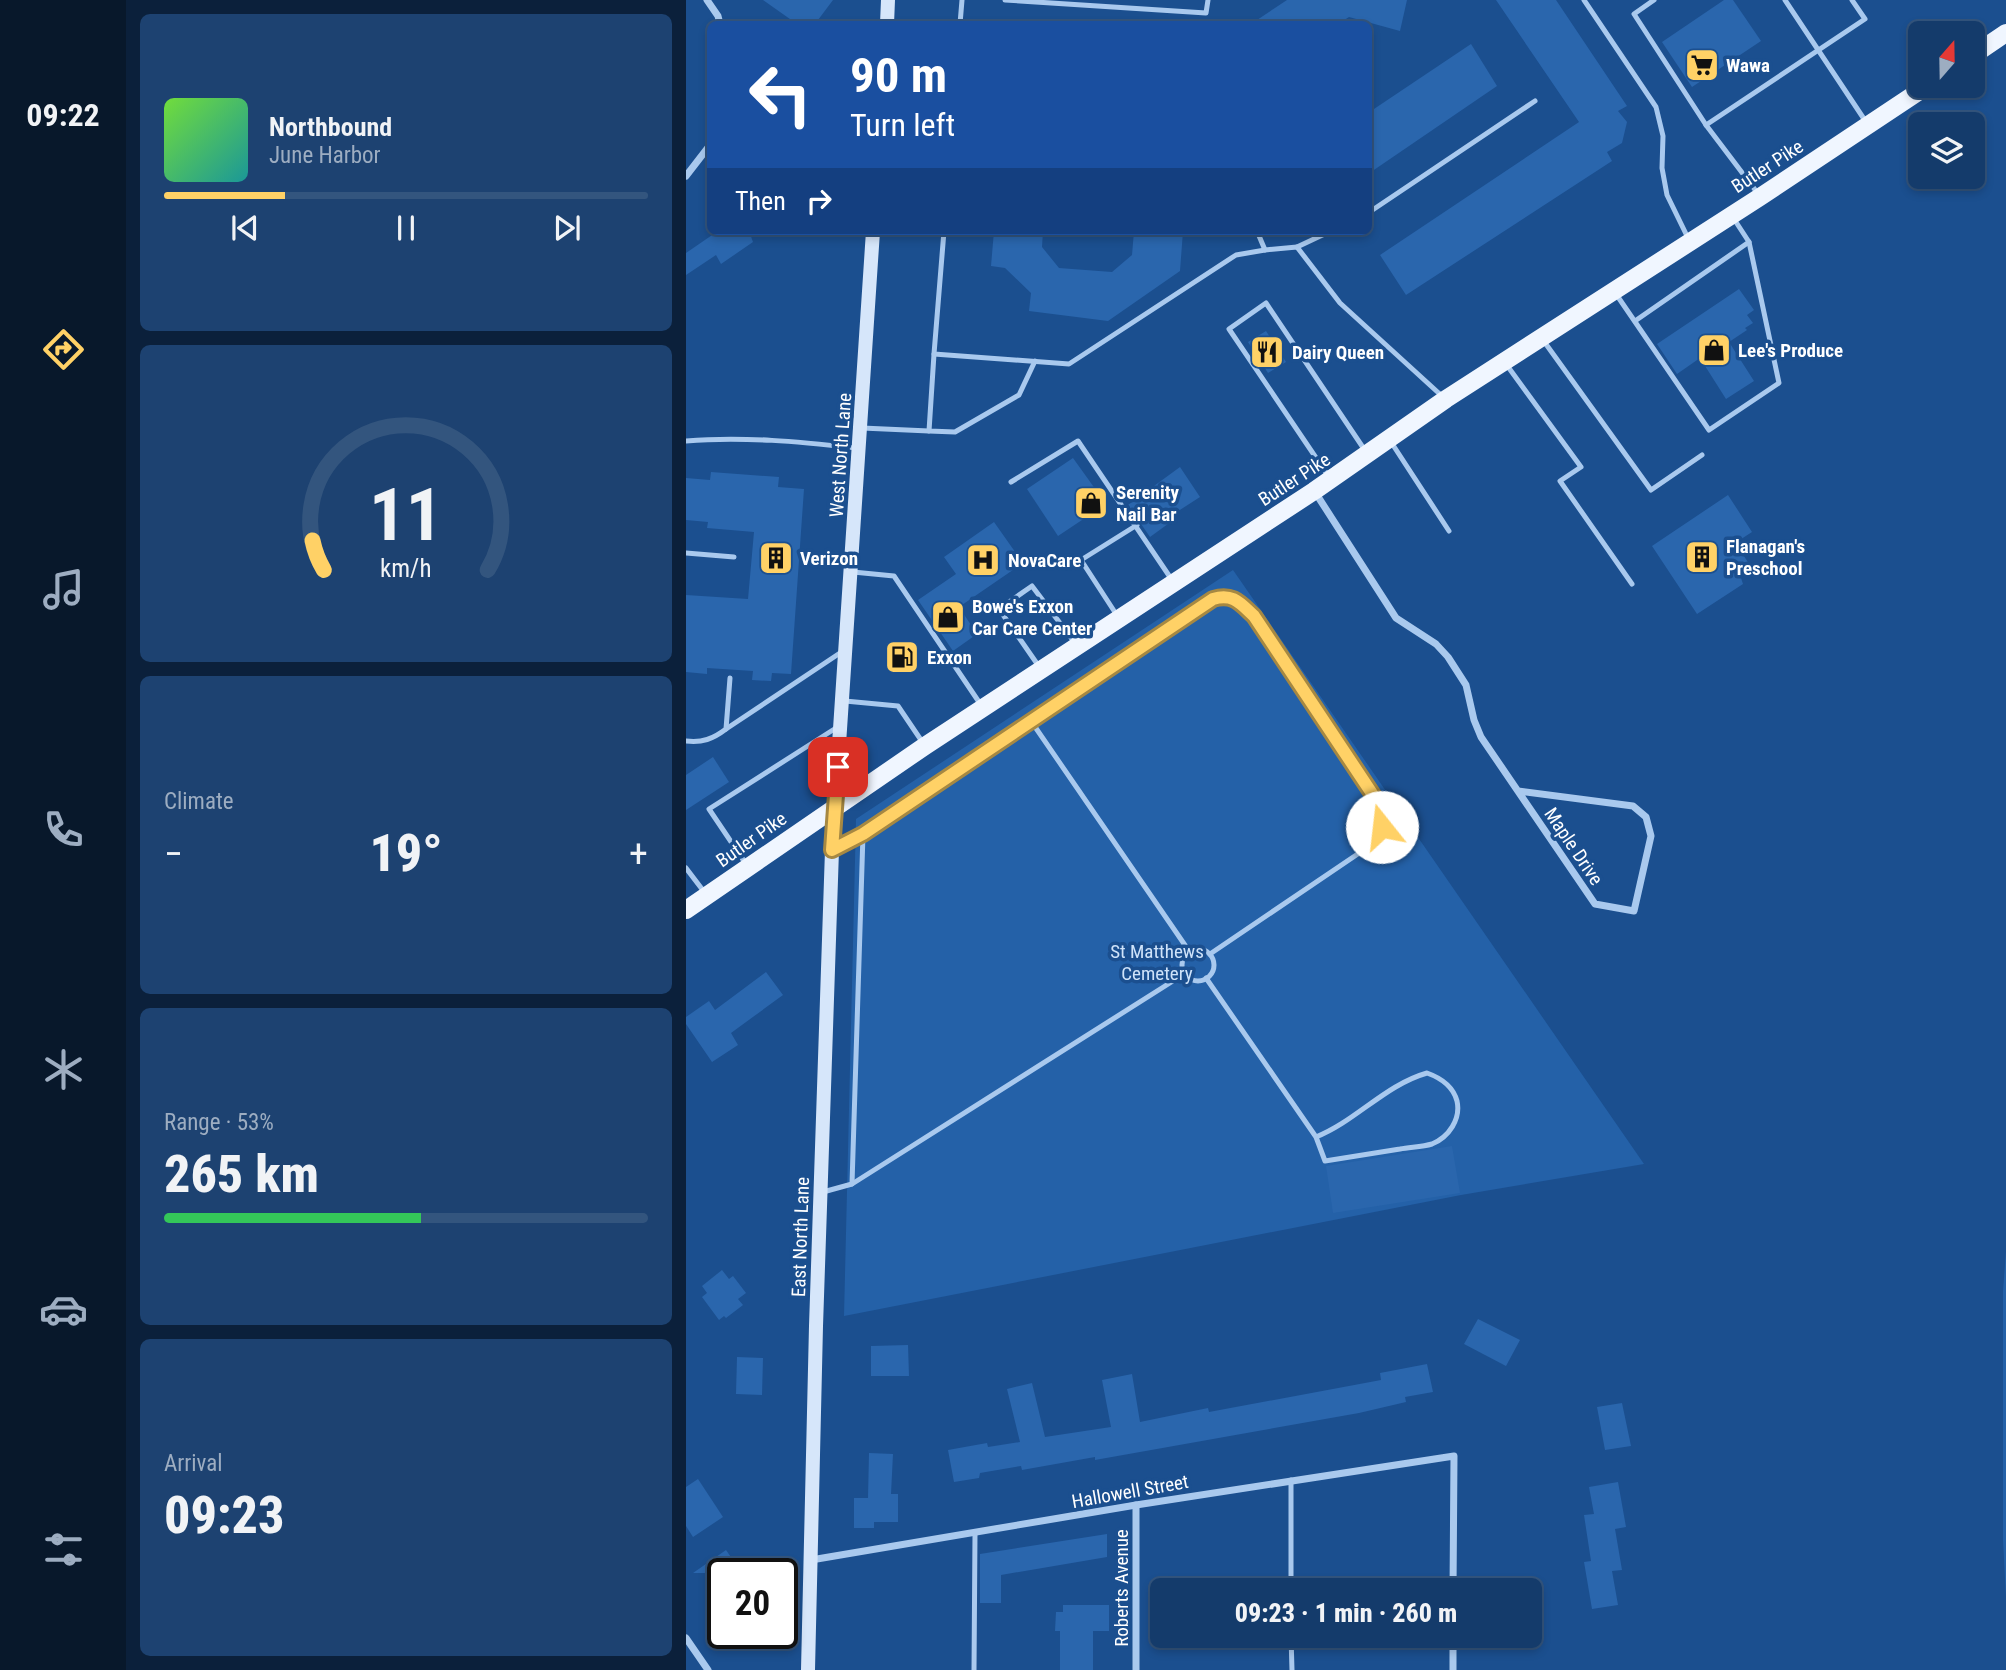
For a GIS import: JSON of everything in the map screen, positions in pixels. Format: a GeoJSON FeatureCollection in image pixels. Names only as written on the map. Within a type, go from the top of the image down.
{"type":"FeatureCollection","features":[{"type":"Feature","properties":{"kind":"main road"},"geometry":{"type":"LineString","coordinates":[[1985,47],[2006,33]]}},
{"type":"Feature","properties":{"kind":"main road","name":"Butler Pike"},"geometry":{"type":"LineString","coordinates":[[686,910],[983,707],[1331,480],[1446,399],[1615,292],[1909,98]]}},
{"type":"Feature","properties":{"kind":"street"},"geometry":{"type":"LineString","coordinates":[[708,0],[719,21]]}},
{"type":"Feature","properties":{"kind":"street"},"geometry":{"type":"LineString","coordinates":[[887,21],[888,0]]}},
{"type":"Feature","properties":{"kind":"street"},"geometry":{"type":"LineString","coordinates":[[686,176],[707,149]]}},
{"type":"Feature","properties":{"kind":"street","name":"West North Lane"},"geometry":{"type":"LineString","coordinates":[[836,806],[873,235]]}},
{"type":"Feature","properties":{"kind":"street","name":"Maple Drive"},"geometry":{"type":"LineString","coordinates":[[1314,491],[1396,618],[1436,644],[1448,657],[1466,685],[1481,737],[1595,904],[1634,911],[1651,836],[1646,817],[1633,806],[1518,791]]}},
{"type":"Feature","properties":{"kind":"street","name":"East North Lane"},"geometry":{"type":"LineString","coordinates":[[808,1670],[820,1193],[832,850],[836,806]]}},
{"type":"Feature","properties":{"kind":"street","name":"Hallowell Street"},"geometry":{"type":"LineString","coordinates":[[811,1560],[1454,1455],[1453,1578]]}},
{"type":"Feature","properties":{"kind":"street","name":"Roberts Avenue"},"geometry":{"type":"LineString","coordinates":[[1136,1505],[1136,1670]]}},
{"type":"Feature","properties":{"kind":"street"},"geometry":{"type":"LineString","coordinates":[[686,1638],[708,1670]]}},
{"type":"Feature","properties":{"kind":"street"},"geometry":{"type":"LineString","coordinates":[[1453,1648],[1453,1670]]}},
{"type":"Feature","properties":{"kind":"lane"},"geometry":{"type":"LineString","coordinates":[[960,21],[962,0]]}},
{"type":"Feature","properties":{"kind":"lane"},"geometry":{"type":"LineString","coordinates":[[1005,0],[1206,13],[1208,0]]}},
{"type":"Feature","properties":{"kind":"lane"},"geometry":{"type":"LineString","coordinates":[[1584,0],[1656,107],[1663,136],[1662,168],[1667,195],[1690,242]]}},
{"type":"Feature","properties":{"kind":"lane"},"geometry":{"type":"LineString","coordinates":[[1654,0],[1634,14],[1706,125],[1760,197]]}},
{"type":"Feature","properties":{"kind":"lane"},"geometry":{"type":"LineString","coordinates":[[1785,0],[1868,125]]}},
{"type":"Feature","properties":{"kind":"lane"},"geometry":{"type":"LineString","coordinates":[[1706,125],[1865,19],[1852,0]]}},
{"type":"Feature","properties":{"kind":"lane"},"geometry":{"type":"LineString","coordinates":[[1372,210],[1535,101]]}},
{"type":"Feature","properties":{"kind":"lane"},"geometry":{"type":"LineString","coordinates":[[1615,292],[1709,430],[1779,383],[1749,242],[1731,215]]}},
{"type":"Feature","properties":{"kind":"lane"},"geometry":{"type":"LineString","coordinates":[[929,431],[944,235]]}},
{"type":"Feature","properties":{"kind":"lane"},"geometry":{"type":"LineString","coordinates":[[1259,235],[1265,250]]}},
{"type":"Feature","properties":{"kind":"lane"},"geometry":{"type":"LineString","coordinates":[[934,354],[1069,364],[1236,256],[1297,247],[1322,235]]}},
{"type":"Feature","properties":{"kind":"lane"},"geometry":{"type":"LineString","coordinates":[[1635,321],[1749,242]]}},
{"type":"Feature","properties":{"kind":"lane"},"geometry":{"type":"LineString","coordinates":[[1297,247],[1340,303],[1446,399]]}},
{"type":"Feature","properties":{"kind":"lane"},"geometry":{"type":"LineString","coordinates":[[1331,480],[1229,329],[1266,303],[1367,454]]}},
{"type":"Feature","properties":{"kind":"lane"},"geometry":{"type":"LineString","coordinates":[[1542,338],[1650,491],[1702,455]]}},
{"type":"Feature","properties":{"kind":"lane"},"geometry":{"type":"LineString","coordinates":[[860,428],[955,432],[1019,395],[1035,361]]}},
{"type":"Feature","properties":{"kind":"lane"},"geometry":{"type":"LineString","coordinates":[[1505,362],[1581,467],[1560,481],[1632,584]]}},
{"type":"Feature","properties":{"kind":"lane"},"geometry":{"type":"LineString","coordinates":[[686,441],[713,438],[860,448]]}},
{"type":"Feature","properties":{"kind":"lane"},"geometry":{"type":"LineString","coordinates":[[1390,439],[1449,531]]}},
{"type":"Feature","properties":{"kind":"lane"},"geometry":{"type":"LineString","coordinates":[[1012,482],[1078,442],[1174,582]]}},
{"type":"Feature","properties":{"kind":"lane"},"geometry":{"type":"LineString","coordinates":[[1118,618],[1081,560],[1137,525]]}},
{"type":"Feature","properties":{"kind":"lane"},"geometry":{"type":"LineString","coordinates":[[686,553],[734,557]]}},
{"type":"Feature","properties":{"kind":"lane"},"geometry":{"type":"LineString","coordinates":[[851,571],[894,576],[983,707]]}},
{"type":"Feature","properties":{"kind":"lane"},"geometry":{"type":"LineString","coordinates":[[1041,669],[999,610],[1032,586],[1077,645]]}},
{"type":"Feature","properties":{"kind":"lane"},"geometry":{"type":"LineString","coordinates":[[832,850],[863,834],[1213,599],[1224,596],[1236,599],[1254,616],[1383,810],[1382,827],[1374,843],[1210,954]]}},
{"type":"Feature","properties":{"kind":"lane"},"geometry":{"type":"LineString","coordinates":[[686,741],[702,741],[715,737],[845,649]]}},
{"type":"Feature","properties":{"kind":"lane"},"geometry":{"type":"LineString","coordinates":[[726,729],[730,678]]}},
{"type":"Feature","properties":{"kind":"lane"},"geometry":{"type":"LineString","coordinates":[[842,701],[898,706],[925,746]]}},
{"type":"Feature","properties":{"kind":"lane"},"geometry":{"type":"LineString","coordinates":[[1031,721],[1189,951]]}},
{"type":"Feature","properties":{"kind":"lane"},"geometry":{"type":"LineString","coordinates":[[747,867],[709,809],[841,725]]}},
{"type":"Feature","properties":{"kind":"lane"},"geometry":{"type":"LineString","coordinates":[[852,1184],[863,834]]}},
{"type":"Feature","properties":{"kind":"lane"},"geometry":{"type":"LineString","coordinates":[[686,867],[706,896]]}},
{"type":"Feature","properties":{"kind":"lane"},"geometry":{"type":"LineString","coordinates":[[1203,949],[1210,954],[1214,967],[1206,978],[1195,981],[1184,974],[1182,961],[1189,951],[1203,949]]}},
{"type":"Feature","properties":{"kind":"lane"},"geometry":{"type":"LineString","coordinates":[[820,1193],[852,1184],[1184,974]]}},
{"type":"Feature","properties":{"kind":"lane"},"geometry":{"type":"LineString","coordinates":[[1206,978],[1316,1137],[1325,1161],[1433,1143],[1448,1132],[1458,1117],[1457,1102],[1453,1091],[1440,1078],[1427,1073],[1398,1085],[1354,1117],[1316,1137]]}},
{"type":"Feature","properties":{"kind":"lane"},"geometry":{"type":"LineString","coordinates":[[1291,1480],[1291,1578]]}},
{"type":"Feature","properties":{"kind":"lane"},"geometry":{"type":"LineString","coordinates":[[974,1670],[975,1534]]}},
{"type":"Feature","properties":{"kind":"lane"},"geometry":{"type":"LineString","coordinates":[[1291,1648],[1292,1670]]}},
{"type":"Feature","properties":{"kind":"green space","name":"St Matthews Cemetery"},"geometry":{"type":"Polygon","coordinates":[[[1233,570],[1644,1164],[1461,1195],[844,1316],[856,819],[1233,570]]]}},
{"type":"Feature","properties":{"kind":"green space"},"geometry":{"type":"Polygon","coordinates":[[[2006,1251],[2006,1597],[2003,1540],[2003,1291],[2006,1251]]]}},
{"type":"Feature","properties":{"kind":"building"},"geometry":{"type":"Polygon","coordinates":[[[763,0],[833,0],[817,21],[793,21],[763,0]]]}},
{"type":"Feature","properties":{"kind":"building"},"geometry":{"type":"Polygon","coordinates":[[[1287,0],[1407,0],[1400,31],[1372,23],[1372,21],[1349,17],[1343,21],[1256,21],[1287,0]]]}},
{"type":"Feature","properties":{"kind":"building"},"geometry":{"type":"Polygon","coordinates":[[[1496,0],[1556,0],[1627,106],[1618,111],[1627,122],[1622,143],[1607,152],[1612,161],[1406,295],[1380,255],[1579,122],[1496,0]]]}},
{"type":"Feature","properties":{"kind":"building","name":"Wawa"},"geometry":{"type":"Polygon","coordinates":[[[1724,0],[1733,0],[1761,41],[1692,87],[1662,42],[1724,0]]]}},
{"type":"Feature","properties":{"kind":"building"},"geometry":{"type":"Polygon","coordinates":[[[1471,44],[1497,86],[1372,171],[1372,110],[1471,44]]]}},
{"type":"Feature","properties":{"kind":"building"},"geometry":{"type":"Polygon","coordinates":[[[712,235],[750,235],[753,242],[721,264],[716,255],[686,275],[686,253],[712,235]]]}},
{"type":"Feature","properties":{"kind":"building"},"geometry":{"type":"Polygon","coordinates":[[[994,235],[1043,235],[1042,247],[1059,268],[1112,272],[1132,255],[1134,235],[1183,235],[1180,271],[1108,321],[1029,311],[1031,293],[1005,268],[991,266],[994,235]]]}},
{"type":"Feature","properties":{"kind":"building"},"geometry":{"type":"Polygon","coordinates":[[[1739,289],[1754,310],[1747,315],[1753,323],[1729,342],[1754,381],[1726,399],[1700,358],[1677,374],[1657,344],[1739,289]]]}},
{"type":"Feature","properties":{"kind":"building","name":"Dairy Queen"},"geometry":{"type":"Polygon","coordinates":[[[1266,331],[1286,362],[1268,373],[1248,342],[1266,331]]]}},
{"type":"Feature","properties":{"kind":"building"},"geometry":{"type":"Polygon","coordinates":[[[1073,458],[1106,504],[1058,536],[1027,489],[1073,458]]]}},
{"type":"Feature","properties":{"kind":"building"},"geometry":{"type":"Polygon","coordinates":[[[1180,467],[1200,497],[1169,517],[1172,521],[1150,537],[1128,505],[1180,467]]]}},
{"type":"Feature","properties":{"kind":"building","name":"Verizon"},"geometry":{"type":"Polygon","coordinates":[[[711,472],[779,477],[778,487],[804,489],[791,674],[772,673],[771,681],[752,680],[753,671],[707,668],[707,674],[686,672],[686,595],[748,599],[754,532],[707,528],[708,522],[686,520],[686,478],[710,480],[711,472]]]}},
{"type":"Feature","properties":{"kind":"building","name":"Flanagan's Preschool"},"geometry":{"type":"Polygon","coordinates":[[[1728,495],[1752,532],[1735,543],[1752,568],[1740,575],[1743,584],[1697,614],[1652,546],[1728,495]]]}},
{"type":"Feature","properties":{"kind":"building"},"geometry":{"type":"Polygon","coordinates":[[[994,522],[1023,563],[959,607],[977,634],[953,651],[918,600],[956,574],[944,557],[994,522]]]}},
{"type":"Feature","properties":{"kind":"building"},"geometry":{"type":"Polygon","coordinates":[[[713,757],[729,782],[686,810],[686,775],[713,757]]]}},
{"type":"Feature","properties":{"kind":"building"},"geometry":{"type":"Polygon","coordinates":[[[766,972],[783,995],[731,1033],[738,1045],[712,1062],[686,1024],[686,1017],[709,1001],[715,1010],[766,972]]]}},
{"type":"Feature","properties":{"kind":"building"},"geometry":{"type":"Polygon","coordinates":[[[1452,1146],[1460,1193],[1333,1213],[1326,1166],[1452,1146]]]}},
{"type":"Feature","properties":{"kind":"building"},"geometry":{"type":"Polygon","coordinates":[[[722,1270],[729,1279],[733,1276],[746,1293],[738,1299],[743,1305],[719,1320],[702,1297],[707,1293],[702,1286],[722,1270]]]}},
{"type":"Feature","properties":{"kind":"building"},"geometry":{"type":"Polygon","coordinates":[[[1478,1319],[1520,1340],[1506,1366],[1464,1344],[1478,1319]]]}},
{"type":"Feature","properties":{"kind":"building"},"geometry":{"type":"Polygon","coordinates":[[[908,1345],[909,1376],[871,1376],[871,1346],[908,1345]]]}},
{"type":"Feature","properties":{"kind":"building"},"geometry":{"type":"Polygon","coordinates":[[[737,1357],[763,1358],[762,1395],[736,1394],[737,1357]]]}},
{"type":"Feature","properties":{"kind":"building"},"geometry":{"type":"Polygon","coordinates":[[[1427,1364],[1433,1392],[1405,1397],[1406,1402],[1359,1413],[1095,1460],[1095,1457],[1022,1470],[1021,1466],[980,1473],[979,1478],[954,1482],[948,1450],[987,1443],[988,1447],[1020,1442],[1007,1389],[1032,1383],[1045,1437],[1111,1427],[1102,1380],[1132,1374],[1140,1422],[1208,1408],[1209,1412],[1381,1380],[1380,1373],[1427,1364]]]}},
{"type":"Feature","properties":{"kind":"building"},"geometry":{"type":"Polygon","coordinates":[[[1622,1403],[1631,1446],[1605,1450],[1597,1407],[1622,1403]]]}},
{"type":"Feature","properties":{"kind":"building"},"geometry":{"type":"Polygon","coordinates":[[[869,1453],[893,1454],[891,1494],[898,1494],[898,1522],[874,1522],[874,1528],[854,1528],[854,1498],[868,1498],[869,1453]]]}},
{"type":"Feature","properties":{"kind":"building"},"geometry":{"type":"Polygon","coordinates":[[[698,1479],[723,1517],[693,1537],[686,1526],[686,1487],[698,1479]]]}},
{"type":"Feature","properties":{"kind":"building"},"geometry":{"type":"Polygon","coordinates":[[[1618,1482],[1626,1527],[1615,1529],[1622,1570],[1612,1571],[1618,1605],[1592,1609],[1584,1562],[1591,1561],[1584,1515],[1594,1514],[1589,1487],[1618,1482]]]}},
{"type":"Feature","properties":{"kind":"building"},"geometry":{"type":"Polygon","coordinates":[[[1107,1534],[1107,1557],[1001,1575],[1001,1603],[980,1603],[980,1554],[1107,1534]]]}},
{"type":"Feature","properties":{"kind":"building"},"geometry":{"type":"Polygon","coordinates":[[[726,1550],[732,1558],[715,1558],[726,1550]]]}},
{"type":"Feature","properties":{"kind":"building"},"geometry":{"type":"Polygon","coordinates":[[[707,1563],[707,1574],[693,1573],[707,1563]]]}},
{"type":"Feature","properties":{"kind":"building"},"geometry":{"type":"Polygon","coordinates":[[[1063,1605],[1109,1605],[1109,1631],[1093,1631],[1093,1670],[1060,1670],[1060,1631],[1055,1631],[1056,1612],[1063,1612],[1063,1605]]]}},
{"type":"Feature","properties":{"kind":"place","name":"Wawa"},"geometry":{"type":"Point","coordinates":[1702,65]}},
{"type":"Feature","properties":{"kind":"place","name":"Lee's Produce"},"geometry":{"type":"Point","coordinates":[1714,350]}},
{"type":"Feature","properties":{"kind":"place","name":"Dairy Queen"},"geometry":{"type":"Point","coordinates":[1267,352]}},
{"type":"Feature","properties":{"kind":"place","name":"Serenity Nail Bar"},"geometry":{"type":"Point","coordinates":[1091,503]}},
{"type":"Feature","properties":{"kind":"place","name":"Flanagan's Preschool"},"geometry":{"type":"Point","coordinates":[1702,557]}},
{"type":"Feature","properties":{"kind":"place","name":"Verizon"},"geometry":{"type":"Point","coordinates":[776,558]}},
{"type":"Feature","properties":{"kind":"place","name":"NovaCare"},"geometry":{"type":"Point","coordinates":[983,560]}},
{"type":"Feature","properties":{"kind":"place","name":"Bowe's Exxon Car Care Center"},"geometry":{"type":"Point","coordinates":[948,617]}},
{"type":"Feature","properties":{"kind":"place","name":"Exxon"},"geometry":{"type":"Point","coordinates":[902,657]}},
{"type":"Feature","properties":{"kind":"route"},"geometry":{"type":"LineString","coordinates":[[838,767],[832,850],[863,834],[1213,599],[1224,596],[1236,599],[1254,616],[1383,810],[1382,827]]}}]}
